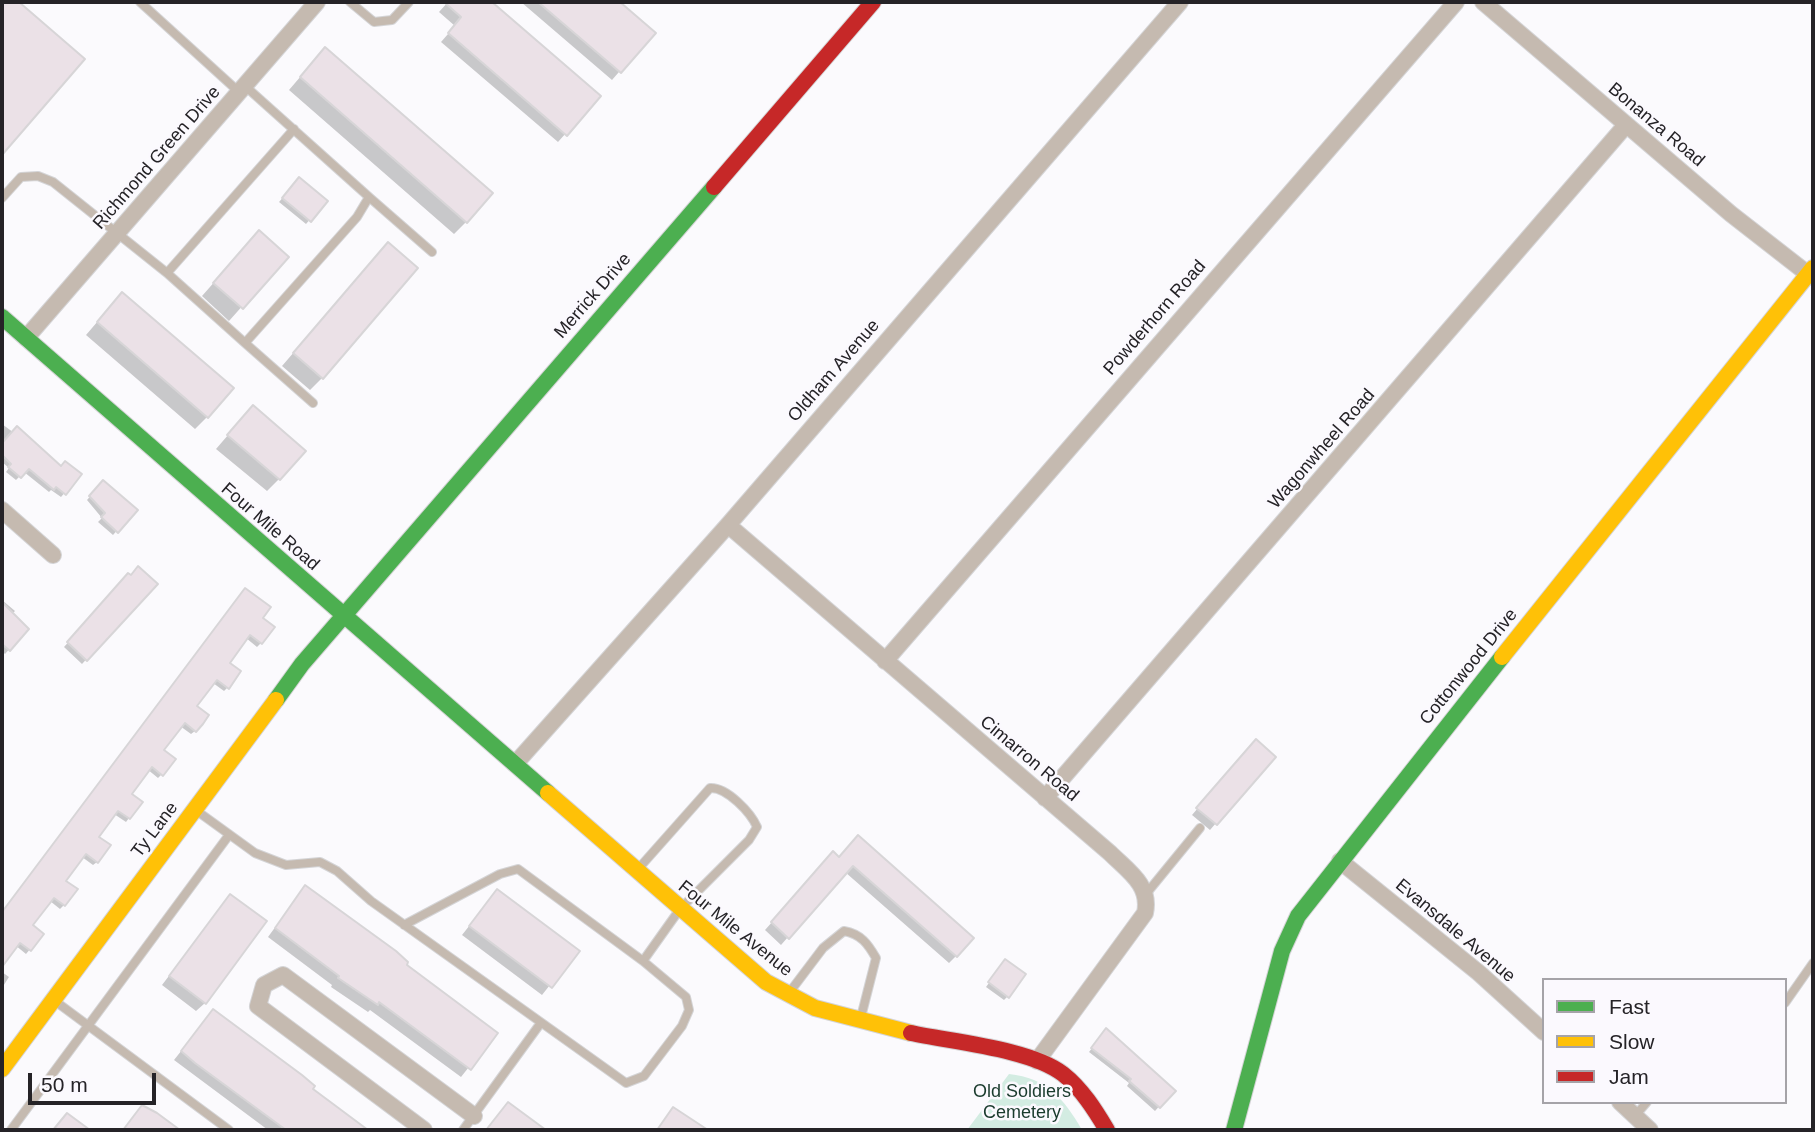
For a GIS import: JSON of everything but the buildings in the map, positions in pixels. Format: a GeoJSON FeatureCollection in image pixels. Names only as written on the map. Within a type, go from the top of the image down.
{"type":"FeatureCollection","features":[{"type":"Feature","properties":{"kind":"street","name":"Richmond Green Drive"},"geometry":{"type":"LineString","coordinates":[[26,338],[317,2]]}},
{"type":"Feature","properties":{"kind":"street","name":"Merrick Drive"},"geometry":{"type":"LineString","coordinates":[[342,616],[873,2]]}},
{"type":"Feature","properties":{"kind":"street","name":"Oldham Avenue"},"geometry":{"type":"LineString","coordinates":[[515,764],[728,525],[1180,2]]}},
{"type":"Feature","properties":{"kind":"street","name":"Powderhorn Road"},"geometry":{"type":"LineString","coordinates":[[885,661],[1456,2]]}},
{"type":"Feature","properties":{"kind":"street","name":"Bonanza Road"},"geometry":{"type":"LineString","coordinates":[[1483,2],[1626,125],[1811,271]]}},
{"type":"Feature","properties":{"kind":"street","name":"Wagonwheel Road"},"geometry":{"type":"LineString","coordinates":[[1045,798],[1626,125]]}},
{"type":"Feature","properties":{"kind":"street","name":"Cottonwood Drive"},"geometry":{"type":"LineString","coordinates":[[1234,1130],[1288,933],[1303,908],[1627,498],[1811,271]]}},
{"type":"Feature","properties":{"kind":"street","name":"Four Mile Road"},"geometry":{"type":"LineString","coordinates":[[2,317],[515,764]]}},
{"type":"Feature","properties":{"kind":"street"},"geometry":{"type":"LineString","coordinates":[[2,510],[53,555]]}},
{"type":"Feature","properties":{"kind":"street","name":"Cimarron Road"},"geometry":{"type":"LineString","coordinates":[[728,525],[1135,877],[1146,894]]}},
{"type":"Feature","properties":{"kind":"street","name":"Ty Lane"},"geometry":{"type":"LineString","coordinates":[[2,1069],[302,664],[342,616]]}},
{"type":"Feature","properties":{"kind":"street","name":"Four Mile Avenue"},"geometry":{"type":"LineString","coordinates":[[515,764],[738,960],[787,996],[811,1008],[860,1021],[1037,1061],[1070,1080],[1107,1130]]}},
{"type":"Feature","properties":{"kind":"street","name":"Evansdale Avenue"},"geometry":{"type":"LineString","coordinates":[[1340,861],[1479,973],[1542,1030]]}},
{"type":"Feature","properties":{"kind":"street"},"geometry":{"type":"LineString","coordinates":[[1037,1061],[1139,923],[1145,913],[1146,894]]}},
{"type":"Feature","properties":{"kind":"street"},"geometry":{"type":"LineString","coordinates":[[424,1130],[258,1006],[264,985],[283,975],[474,1116]]}},
{"type":"Feature","properties":{"kind":"street"},"geometry":{"type":"LineString","coordinates":[[1622,1104],[1650,1130]]}},
{"type":"Feature","properties":{"kind":"lane"},"geometry":{"type":"LineString","coordinates":[[140,2],[294,130],[432,252]]}},
{"type":"Feature","properties":{"kind":"lane"},"geometry":{"type":"LineString","coordinates":[[349,2],[374,22],[392,20],[409,2]]}},
{"type":"Feature","properties":{"kind":"lane"},"geometry":{"type":"LineString","coordinates":[[167,273],[294,130]]}},
{"type":"Feature","properties":{"kind":"lane"},"geometry":{"type":"LineString","coordinates":[[2,198],[21,177],[38,176],[53,182],[167,273],[313,403]]}},
{"type":"Feature","properties":{"kind":"lane"},"geometry":{"type":"LineString","coordinates":[[246,343],[357,217],[369,197]]}},
{"type":"Feature","properties":{"kind":"lane"},"geometry":{"type":"LineString","coordinates":[[637,871],[710,788],[723,791],[754,820],[757,828],[750,840],[680,909],[643,961]]}},
{"type":"Feature","properties":{"kind":"lane"},"geometry":{"type":"LineString","coordinates":[[195,809],[255,853],[286,865],[320,862],[337,871],[404,925],[626,1083],[644,1076],[682,1026],[689,1010],[687,997],[643,961],[518,869],[500,874],[404,925]]}},
{"type":"Feature","properties":{"kind":"lane"},"geometry":{"type":"LineString","coordinates":[[1146,894],[1200,828]]}},
{"type":"Feature","properties":{"kind":"lane"},"geometry":{"type":"LineString","coordinates":[[11,1130],[229,835]]}},
{"type":"Feature","properties":{"kind":"lane"},"geometry":{"type":"LineString","coordinates":[[787,996],[822,948],[845,931],[855,933],[869,944],[876,958],[860,1021]]}},
{"type":"Feature","properties":{"kind":"lane"},"geometry":{"type":"LineString","coordinates":[[1787,1000],[1813,963]]}},
{"type":"Feature","properties":{"kind":"lane"},"geometry":{"type":"LineString","coordinates":[[53,1000],[229,1130]]}},
{"type":"Feature","properties":{"kind":"lane"},"geometry":{"type":"LineString","coordinates":[[463,1130],[540,1024]]}},
{"type":"Feature","properties":{"kind":"lane"},"geometry":{"type":"LineString","coordinates":[[1635,1116],[1645,1104]]}},
{"type":"Feature","properties":{"kind":"green space","name":"Old Soldiers Cemetery"},"geometry":{"type":"Polygon","coordinates":[[[1009,1074],[1044,1085],[1061,1100],[1082,1130],[967,1130],[1009,1074]]]}},
{"type":"Feature","properties":{"kind":"traffic: fast"},"geometry":{"type":"LineString","coordinates":[[276,700],[302,664],[714,187]]}},
{"type":"Feature","properties":{"kind":"traffic: fast"},"geometry":{"type":"LineString","coordinates":[[2,317],[548,793]]}},
{"type":"Feature","properties":{"kind":"traffic: fast"},"geometry":{"type":"LineString","coordinates":[[1234,1130],[1282,951],[1298,916],[1502,657]]}},
{"type":"Feature","properties":{"kind":"traffic: slow"},"geometry":{"type":"LineString","coordinates":[[1502,657],[1813,268]]}},
{"type":"Feature","properties":{"kind":"traffic: slow"},"geometry":{"type":"LineString","coordinates":[[2,1069],[276,700]]}},
{"type":"Feature","properties":{"kind":"traffic: slow"},"geometry":{"type":"LineString","coordinates":[[548,793],[766,982],[815,1008],[911,1033]]}},
{"type":"Feature","properties":{"kind":"traffic: jam"},"geometry":{"type":"LineString","coordinates":[[714,187],[873,2]]}},
{"type":"Feature","properties":{"kind":"traffic: jam"},"geometry":{"type":"LineString","coordinates":[[911,1033],[1012,1052],[1049,1065],[1076,1086],[1107,1130]]}}]}
